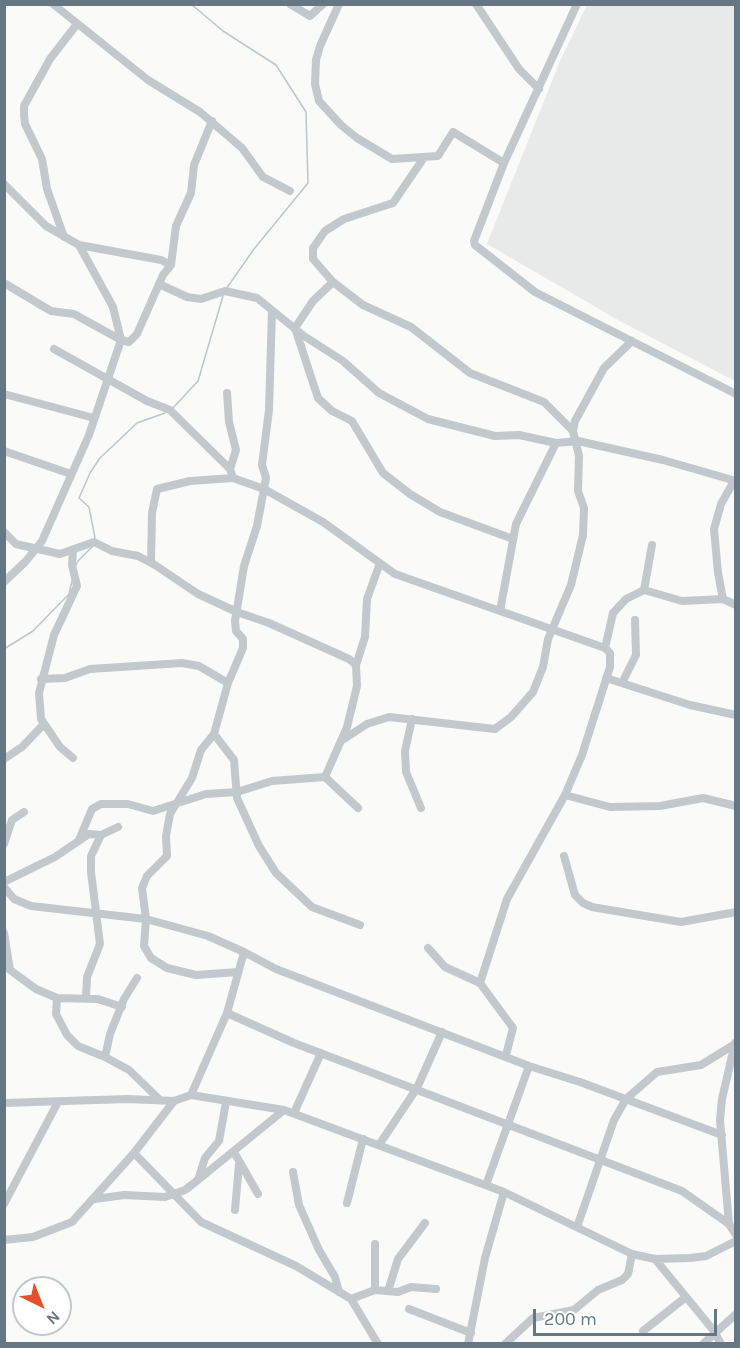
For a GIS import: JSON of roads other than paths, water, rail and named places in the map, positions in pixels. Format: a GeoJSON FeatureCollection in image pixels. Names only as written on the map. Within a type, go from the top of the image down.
{"type":"FeatureCollection","features":[{"type":"Feature","properties":{"kind":"street"},"geometry":{"type":"LineString","coordinates":[[53,4],[148,80],[212,121],[242,148],[263,177],[290,191]]}},
{"type":"Feature","properties":{"kind":"street"},"geometry":{"type":"LineString","coordinates":[[290,4],[310,16],[323,4]]}},
{"type":"Feature","properties":{"kind":"street"},"geometry":{"type":"LineString","coordinates":[[339,4],[316,60],[315,84],[319,101],[357,138],[388,157],[423,159],[438,156],[453,132],[504,162]]}},
{"type":"Feature","properties":{"kind":"street"},"geometry":{"type":"LineString","coordinates":[[476,4],[519,69],[538,89]]}},
{"type":"Feature","properties":{"kind":"street"},"geometry":{"type":"LineString","coordinates":[[578,4],[504,162],[474,241],[475,245],[535,292],[735,394]]}},
{"type":"Feature","properties":{"kind":"street"},"geometry":{"type":"LineString","coordinates":[[64,237],[47,189],[42,159],[25,124],[24,106],[51,59],[77,24]]}},
{"type":"Feature","properties":{"kind":"street"},"geometry":{"type":"LineString","coordinates":[[4,283],[51,311],[74,314],[121,340],[129,342],[137,334],[159,284],[171,265],[176,226],[191,193],[195,161],[212,121]]}},
{"type":"Feature","properties":{"kind":"street"},"geometry":{"type":"LineString","coordinates":[[343,739],[383,717],[470,728],[498,728],[536,686],[552,628],[571,585],[583,535],[584,508],[578,491],[580,468],[578,441],[573,431],[544,402],[470,373],[411,327],[366,307],[333,282],[313,259],[313,248],[317,239],[344,219],[393,203],[423,159]]}},
{"type":"Feature","properties":{"kind":"street"},"geometry":{"type":"LineString","coordinates":[[4,183],[40,220],[79,245],[139,256],[171,265]]}},
{"type":"Feature","properties":{"kind":"street"},"geometry":{"type":"LineString","coordinates":[[4,582],[38,548],[94,418],[121,340],[113,308],[79,245]]}},
{"type":"Feature","properties":{"kind":"street"},"geometry":{"type":"LineString","coordinates":[[295,328],[313,301],[333,282]]}},
{"type":"Feature","properties":{"kind":"street"},"geometry":{"type":"LineString","coordinates":[[159,284],[187,297],[201,299],[225,291],[254,297],[343,361],[379,393],[428,419],[495,436],[519,435],[556,443],[578,441],[663,460],[735,481],[721,504],[714,529],[723,599]]}},
{"type":"Feature","properties":{"kind":"street"},"geometry":{"type":"LineString","coordinates":[[238,972],[196,975],[159,963],[151,958],[144,946],[146,919],[142,888],[143,881],[167,856],[168,821],[192,778],[201,750],[214,734],[228,683],[243,648],[243,639],[235,627],[244,566],[257,526],[264,489],[265,473],[262,465],[269,410],[272,311]]}},
{"type":"Feature","properties":{"kind":"street"},"geometry":{"type":"LineString","coordinates":[[295,328],[318,398],[332,411],[352,421],[383,473],[410,494],[440,512],[513,539]]}},
{"type":"Feature","properties":{"kind":"street"},"geometry":{"type":"LineString","coordinates":[[573,431],[578,411],[604,368],[632,341]]}},
{"type":"Feature","properties":{"kind":"street"},"geometry":{"type":"LineString","coordinates":[[54,349],[152,404],[170,410],[231,473],[323,522],[395,574],[605,648],[611,658],[582,755],[565,795],[507,899],[480,983]]}},
{"type":"Feature","properties":{"kind":"street"},"geometry":{"type":"LineString","coordinates":[[227,393],[229,422],[236,450],[231,473]]}},
{"type":"Feature","properties":{"kind":"street"},"geometry":{"type":"LineString","coordinates":[[4,394],[94,418]]}},
{"type":"Feature","properties":{"kind":"street"},"geometry":{"type":"LineString","coordinates":[[500,611],[516,524],[556,443]]}},
{"type":"Feature","properties":{"kind":"street"},"geometry":{"type":"LineString","coordinates":[[4,451],[71,474]]}},
{"type":"Feature","properties":{"kind":"street"},"geometry":{"type":"LineString","coordinates":[[151,562],[152,513],[158,489],[231,473]]}},
{"type":"Feature","properties":{"kind":"street"},"geometry":{"type":"LineString","coordinates":[[4,532],[16,544],[60,554],[94,542],[106,549],[130,554],[151,562],[193,591],[343,656],[356,665]]}},
{"type":"Feature","properties":{"kind":"street"},"geometry":{"type":"LineString","coordinates":[[644,590],[652,545]]}},
{"type":"Feature","properties":{"kind":"street"},"geometry":{"type":"LineString","coordinates":[[73,551],[72,565],[77,586],[54,635],[41,679],[39,707],[44,724],[60,747],[73,758]]}},
{"type":"Feature","properties":{"kind":"street"},"geometry":{"type":"LineString","coordinates":[[325,777],[343,739],[357,686],[356,665],[365,637],[367,599],[380,563]]}},
{"type":"Feature","properties":{"kind":"street"},"geometry":{"type":"LineString","coordinates":[[605,648],[614,613],[626,599],[644,590],[690,602],[723,599],[735,605]]}},
{"type":"Feature","properties":{"kind":"street"},"geometry":{"type":"LineString","coordinates":[[622,683],[636,655],[635,620]]}},
{"type":"Feature","properties":{"kind":"street"},"geometry":{"type":"LineString","coordinates":[[41,679],[64,678],[90,669],[182,663],[199,666],[228,683]]}},
{"type":"Feature","properties":{"kind":"street"},"geometry":{"type":"LineString","coordinates":[[606,678],[735,715]]}},
{"type":"Feature","properties":{"kind":"street"},"geometry":{"type":"LineString","coordinates":[[412,719],[405,751],[406,772],[421,808]]}},
{"type":"Feature","properties":{"kind":"street"},"geometry":{"type":"LineString","coordinates":[[4,759],[22,747],[44,724]]}},
{"type":"Feature","properties":{"kind":"street"},"geometry":{"type":"LineString","coordinates":[[214,734],[234,760],[237,792],[251,830],[267,861],[297,896],[312,907],[360,925]]}},
{"type":"Feature","properties":{"kind":"street"},"geometry":{"type":"LineString","coordinates":[[80,840],[88,818],[96,806],[128,804],[153,811],[206,794],[237,792],[272,781],[325,777],[358,808]]}},
{"type":"Feature","properties":{"kind":"street"},"geometry":{"type":"LineString","coordinates":[[565,795],[610,807],[660,806],[703,798],[735,806]]}},
{"type":"Feature","properties":{"kind":"street"},"geometry":{"type":"LineString","coordinates":[[4,844],[12,820],[24,812]]}},
{"type":"Feature","properties":{"kind":"street"},"geometry":{"type":"LineString","coordinates":[[87,998],[87,977],[100,944],[91,864],[93,849],[101,835],[118,826]]}},
{"type":"Feature","properties":{"kind":"street"},"geometry":{"type":"LineString","coordinates":[[4,882],[55,857],[90,834],[101,835]]}},
{"type":"Feature","properties":{"kind":"street"},"geometry":{"type":"LineString","coordinates":[[564,856],[575,895],[583,903],[592,907],[681,921],[735,912]]}},
{"type":"Feature","properties":{"kind":"street"},"geometry":{"type":"LineString","coordinates":[[4,887],[14,899],[45,909],[97,912],[146,919],[208,936],[276,969],[506,1055],[529,1066],[722,1135]]}},
{"type":"Feature","properties":{"kind":"street"},"geometry":{"type":"LineString","coordinates":[[4,933],[10,970],[36,989],[57,998],[87,998],[122,1007]]}},
{"type":"Feature","properties":{"kind":"street"},"geometry":{"type":"LineString","coordinates":[[428,948],[445,967],[480,983],[513,1028],[506,1055]]}},
{"type":"Feature","properties":{"kind":"street"},"geometry":{"type":"LineString","coordinates":[[190,1095],[227,1013],[244,952]]}},
{"type":"Feature","properties":{"kind":"street"},"geometry":{"type":"LineString","coordinates":[[105,1057],[106,1044],[137,978]]}},
{"type":"Feature","properties":{"kind":"street"},"geometry":{"type":"LineString","coordinates":[[57,998],[56,1014],[67,1035],[78,1046],[129,1070],[160,1100]]}},
{"type":"Feature","properties":{"kind":"street"},"geometry":{"type":"LineString","coordinates":[[227,1013],[321,1053],[682,1191],[729,1224]]}},
{"type":"Feature","properties":{"kind":"street"},"geometry":{"type":"LineString","coordinates":[[379,1145],[417,1088],[442,1032]]}},
{"type":"Feature","properties":{"kind":"street"},"geometry":{"type":"LineString","coordinates":[[577,1227],[614,1120],[626,1099],[657,1072],[701,1065],[735,1043]]}},
{"type":"Feature","properties":{"kind":"street"},"geometry":{"type":"LineString","coordinates":[[735,1043],[722,1098],[722,1135],[729,1224],[735,1235]]}},
{"type":"Feature","properties":{"kind":"street"},"geometry":{"type":"LineString","coordinates":[[294,1113],[321,1053]]}},
{"type":"Feature","properties":{"kind":"street"},"geometry":{"type":"LineString","coordinates":[[486,1185],[529,1066]]}},
{"type":"Feature","properties":{"kind":"street"},"geometry":{"type":"LineString","coordinates":[[4,1103],[174,1101],[190,1095],[284,1110],[504,1192],[632,1254],[655,1259],[706,1256],[735,1241]]}},
{"type":"Feature","properties":{"kind":"street"},"geometry":{"type":"LineString","coordinates":[[4,1240],[33,1237],[72,1222],[95,1199],[109,1178],[134,1153],[174,1101]]}},
{"type":"Feature","properties":{"kind":"street"},"geometry":{"type":"LineString","coordinates":[[4,1204],[58,1102]]}},
{"type":"Feature","properties":{"kind":"street"},"geometry":{"type":"LineString","coordinates":[[198,1180],[205,1158],[222,1131],[226,1102]]}},
{"type":"Feature","properties":{"kind":"street"},"geometry":{"type":"LineString","coordinates":[[95,1199],[124,1195],[177,1195],[284,1110]]}},
{"type":"Feature","properties":{"kind":"street"},"geometry":{"type":"LineString","coordinates":[[347,1203],[363,1138]]}},
{"type":"Feature","properties":{"kind":"street"},"geometry":{"type":"LineString","coordinates":[[234,1152],[258,1194]]}},
{"type":"Feature","properties":{"kind":"street"},"geometry":{"type":"LineString","coordinates":[[134,1153],[201,1222],[257,1246],[351,1299],[378,1344]]}},
{"type":"Feature","properties":{"kind":"street"},"geometry":{"type":"LineString","coordinates":[[235,1210],[239,1162]]}},
{"type":"Feature","properties":{"kind":"street"},"geometry":{"type":"LineString","coordinates":[[293,1172],[299,1205],[319,1250],[335,1276],[339,1292]]}},
{"type":"Feature","properties":{"kind":"street"},"geometry":{"type":"LineString","coordinates":[[468,1344],[485,1258],[504,1192]]}},
{"type":"Feature","properties":{"kind":"street"},"geometry":{"type":"LineString","coordinates":[[388,1291],[399,1258],[425,1223]]}},
{"type":"Feature","properties":{"kind":"street"},"geometry":{"type":"LineString","coordinates":[[375,1244],[375,1290]]}},
{"type":"Feature","properties":{"kind":"street"},"geometry":{"type":"LineString","coordinates":[[505,1344],[533,1318],[574,1310],[598,1290],[622,1280],[628,1274],[632,1254]]}},
{"type":"Feature","properties":{"kind":"street"},"geometry":{"type":"LineString","coordinates":[[655,1259],[714,1331],[721,1344]]}},
{"type":"Feature","properties":{"kind":"street"},"geometry":{"type":"LineString","coordinates":[[351,1299],[375,1290],[398,1292],[411,1287],[436,1289]]}},
{"type":"Feature","properties":{"kind":"street"},"geometry":{"type":"LineString","coordinates":[[643,1331],[686,1297]]}},
{"type":"Feature","properties":{"kind":"street"},"geometry":{"type":"LineString","coordinates":[[409,1309],[471,1333]]}},
{"type":"Feature","properties":{"kind":"street"},"geometry":{"type":"LineString","coordinates":[[703,1344],[714,1331],[735,1314]]}},
{"type":"Feature","properties":{"kind":"waterway"},"geometry":{"type":"LineString","coordinates":[[191,4],[223,31],[276,65],[306,112],[308,183],[254,249],[226,289]]}},
{"type":"Feature","properties":{"kind":"waterway"},"geometry":{"type":"LineString","coordinates":[[172,409],[198,381],[223,296]]}},
{"type":"Feature","properties":{"kind":"waterway"},"geometry":{"type":"LineString","coordinates":[[95,538],[89,507],[79,498],[90,473],[100,458],[137,423],[165,413]]}},
{"type":"Feature","properties":{"kind":"waterway"},"geometry":{"type":"LineString","coordinates":[[75,567],[93,546]]}},
{"type":"Feature","properties":{"kind":"waterway"},"geometry":{"type":"LineString","coordinates":[[4,649],[33,631],[69,594],[72,581]]}}]}
